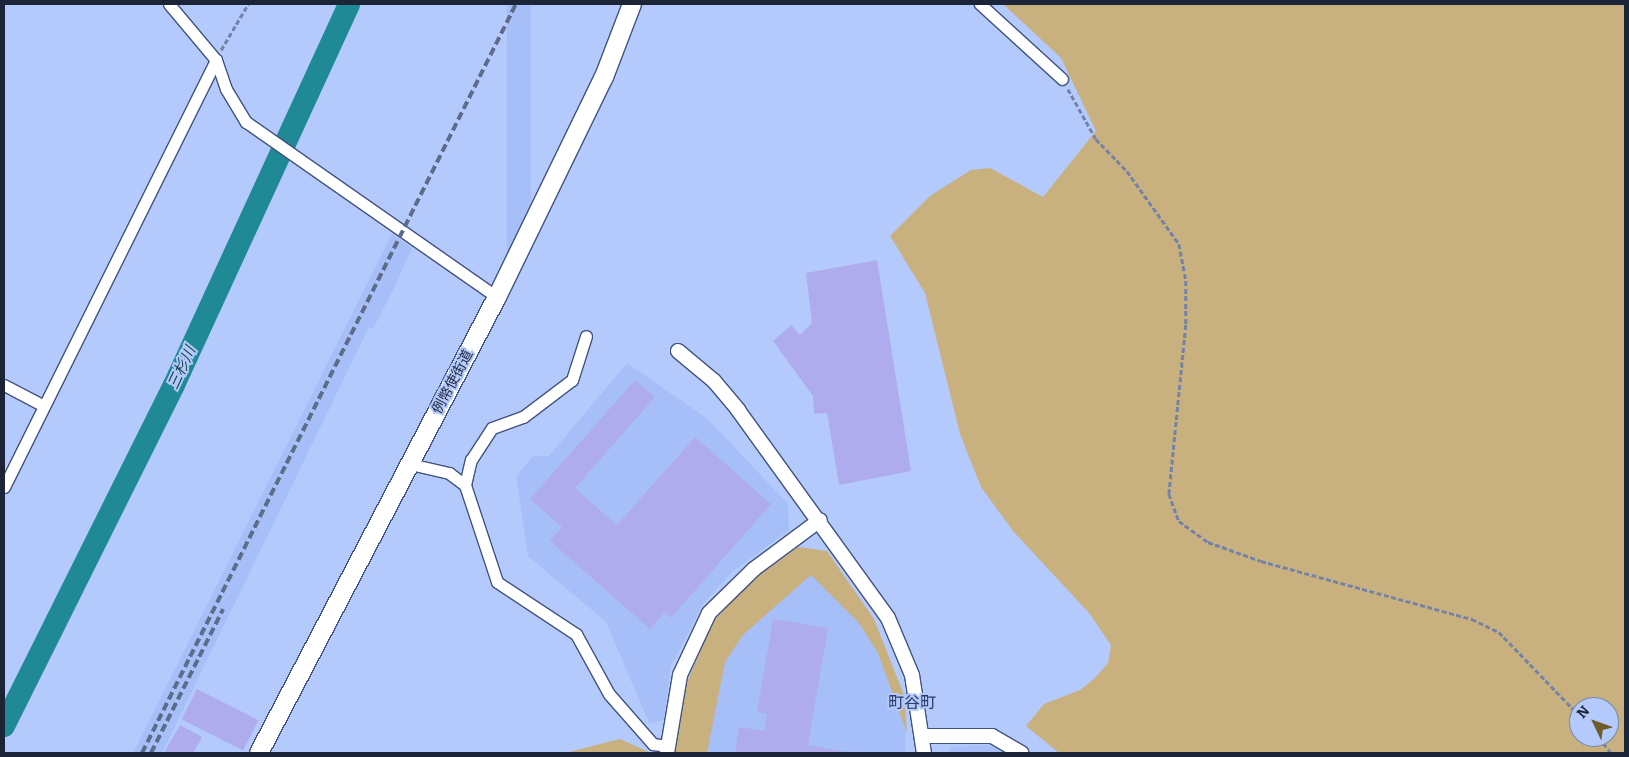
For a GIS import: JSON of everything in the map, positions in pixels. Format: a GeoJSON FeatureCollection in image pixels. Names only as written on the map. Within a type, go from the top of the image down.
{"type":"FeatureCollection","features":[{"type":"Feature","properties":{"kind":"main road","name":"例幣使街道"},"geometry":{"type":"LineString","coordinates":[[259,753],[497,297],[604,77],[632,4]]}},
{"type":"Feature","properties":{"kind":"street"},"geometry":{"type":"LineString","coordinates":[[169,4],[216,60],[234,106],[269,140],[497,297]]}},
{"type":"Feature","properties":{"kind":"street"},"geometry":{"type":"LineString","coordinates":[[980,4],[1062,79]]}},
{"type":"Feature","properties":{"kind":"street"},"geometry":{"type":"LineString","coordinates":[[4,487],[216,60]]}},
{"type":"Feature","properties":{"kind":"street"},"geometry":{"type":"LineString","coordinates":[[586,336],[572,380],[523,418],[492,428],[471,460],[466,485],[498,582],[576,634],[609,694],[652,744],[668,750],[680,675],[709,613],[754,569],[820,520]]}},
{"type":"Feature","properties":{"kind":"street"},"geometry":{"type":"LineString","coordinates":[[678,351],[714,381],[738,410],[855,567],[901,644],[924,736],[924,753]]}},
{"type":"Feature","properties":{"kind":"street"},"geometry":{"type":"LineString","coordinates":[[4,385],[44,406]]}},
{"type":"Feature","properties":{"kind":"street"},"geometry":{"type":"LineString","coordinates":[[410,464],[449,473],[466,485]]}},
{"type":"Feature","properties":{"kind":"street"},"geometry":{"type":"LineString","coordinates":[[924,736],[992,736],[1021,753]]}},
{"type":"Feature","properties":{"kind":"path"},"geometry":{"type":"LineString","coordinates":[[216,60],[248,4]]}},
{"type":"Feature","properties":{"kind":"path"},"geometry":{"type":"LineString","coordinates":[[1062,79],[1096,139],[1127,171],[1179,244],[1186,281],[1186,325],[1169,494],[1179,521],[1208,542],[1260,560],[1472,619],[1499,632],[1569,705]]}},
{"type":"Feature","properties":{"kind":"shaded area"},"geometry":{"type":"Polygon","coordinates":[[[507,4],[531,4],[531,252],[507,252],[507,4]]]}},
{"type":"Feature","properties":{"kind":"shaded area"},"geometry":{"type":"Polygon","coordinates":[[[1003,4],[1625,4],[1625,753],[1059,753],[1026,726],[1044,704],[1080,690],[1095,678],[1108,663],[1111,645],[1089,613],[1013,531],[981,487],[960,434],[925,293],[890,236],[930,196],[971,170],[990,168],[1043,197],[1096,131],[1061,58],[1003,4]]]}},
{"type":"Feature","properties":{"kind":"shaded area"},"geometry":{"type":"Polygon","coordinates":[[[392,234],[412,248],[373,329],[369,327],[162,753],[133,753],[392,234]]]}},
{"type":"Feature","properties":{"kind":"shaded area"},"geometry":{"type":"Polygon","coordinates":[[[627,363],[708,419],[788,504],[789,530],[732,572],[703,604],[671,666],[664,720],[649,723],[606,622],[528,556],[516,476],[533,456],[549,456],[627,363]]]}},
{"type":"Feature","properties":{"kind":"shaded area"},"geometry":{"type":"Polygon","coordinates":[[[798,547],[827,551],[874,619],[904,695],[907,733],[878,653],[859,623],[811,575],[743,635],[725,662],[707,753],[675,753],[687,682],[713,622],[747,584],[798,547]]]}},
{"type":"Feature","properties":{"kind":"shaded area"},"geometry":{"type":"Polygon","coordinates":[[[809,570],[854,611],[884,657],[906,717],[905,753],[705,753],[719,674],[735,639],[809,570]]]}},
{"type":"Feature","properties":{"kind":"shaded area"},"geometry":{"type":"Polygon","coordinates":[[[620,739],[651,753],[565,753],[620,739]]]}},
{"type":"Feature","properties":{"kind":"shaded area"},"geometry":{"type":"Polygon","coordinates":[[[987,745],[1009,753],[947,753],[951,747],[987,745]]]}},
{"type":"Feature","properties":{"kind":"building"},"geometry":{"type":"Polygon","coordinates":[[[877,260],[911,471],[839,485],[827,413],[814,414],[813,396],[773,341],[791,325],[800,335],[812,323],[806,273],[877,260]]]}},
{"type":"Feature","properties":{"kind":"building"},"geometry":{"type":"Polygon","coordinates":[[[635,380],[655,397],[575,488],[617,525],[695,437],[771,504],[671,618],[665,612],[650,629],[550,541],[562,527],[530,499],[635,380]]]}},
{"type":"Feature","properties":{"kind":"building"},"geometry":{"type":"Polygon","coordinates":[[[773,619],[828,628],[808,745],[853,753],[735,753],[739,727],[764,731],[767,714],[757,712],[773,619]]]}},
{"type":"Feature","properties":{"kind":"building"},"geometry":{"type":"Polygon","coordinates":[[[197,689],[258,720],[243,751],[182,719],[197,689]]]}},
{"type":"Feature","properties":{"kind":"building"},"geometry":{"type":"Polygon","coordinates":[[[180,725],[202,737],[193,753],[164,753],[180,725]]]}},
{"type":"Feature","properties":{"kind":"waterway","name":"三杉川"},"geometry":{"type":"LineString","coordinates":[[4,726],[174,385],[349,4]]}},
{"type":"Feature","properties":{"kind":"railway"},"geometry":{"type":"LineString","coordinates":[[142,753],[516,4]]}},
{"type":"Feature","properties":{"kind":"railway"},"geometry":{"type":"LineString","coordinates":[[151,753],[223,609]]}},
{"type":"Feature","properties":{"kind":"district","name":"町谷町"},"geometry":{"type":"Point","coordinates":[912,703]}}]}
